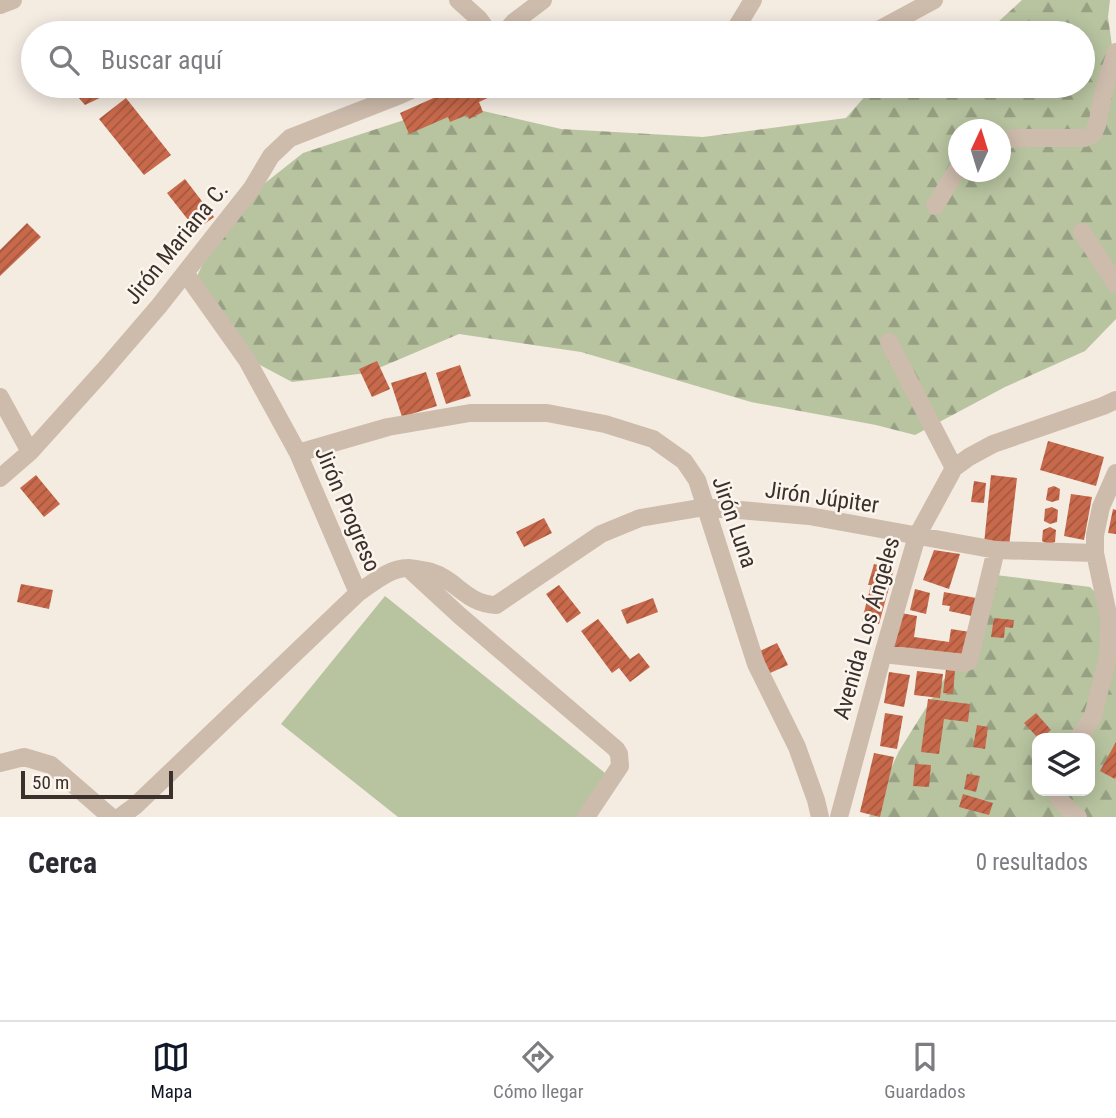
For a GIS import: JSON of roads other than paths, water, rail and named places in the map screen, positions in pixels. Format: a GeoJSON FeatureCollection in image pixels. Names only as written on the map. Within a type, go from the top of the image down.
{"type":"FeatureCollection","features":[{"type":"Feature","properties":{"kind":"street"},"geometry":{"type":"LineString","coordinates":[[0,5],[13,0]]}},
{"type":"Feature","properties":{"kind":"street"},"geometry":{"type":"LineString","coordinates":[[458,0],[480,21]]}},
{"type":"Feature","properties":{"kind":"street"},"geometry":{"type":"LineString","coordinates":[[514,21],[543,0]]}},
{"type":"Feature","properties":{"kind":"street"},"geometry":{"type":"LineString","coordinates":[[740,21],[752,0]]}},
{"type":"Feature","properties":{"kind":"street"},"geometry":{"type":"LineString","coordinates":[[893,21],[934,0]]}},
{"type":"Feature","properties":{"kind":"street"},"geometry":{"type":"LineString","coordinates":[[1011,139],[1085,138],[1093,134],[1116,52]]}},
{"type":"Feature","properties":{"kind":"street","name":"Jirón Mariana C."},"geometry":{"type":"LineString","coordinates":[[0,478],[30,452],[186,274],[252,188],[271,156],[290,138],[392,98]]}},
{"type":"Feature","properties":{"kind":"street"},"geometry":{"type":"LineString","coordinates":[[935,206],[950,182]]}},
{"type":"Feature","properties":{"kind":"street"},"geometry":{"type":"LineString","coordinates":[[1082,232],[1116,284]]}},
{"type":"Feature","properties":{"kind":"street","name":"Jirón Progreso"},"geometry":{"type":"LineString","coordinates":[[186,274],[247,360],[299,453],[358,593],[388,573],[399,568],[408,568],[616,749],[620,766],[586,817]]}},
{"type":"Feature","properties":{"kind":"street"},"geometry":{"type":"LineString","coordinates":[[889,342],[954,468]]}},
{"type":"Feature","properties":{"kind":"street"},"geometry":{"type":"LineString","coordinates":[[0,397],[30,452]]}},
{"type":"Feature","properties":{"kind":"street","name":"Avenida Los Ángeles"},"geometry":{"type":"LineString","coordinates":[[839,817],[917,536],[954,468],[993,444],[1116,400]]}},
{"type":"Feature","properties":{"kind":"street","name":"Jirón Luna"},"geometry":{"type":"LineString","coordinates":[[299,453],[388,427],[470,413],[547,413],[605,424],[653,439],[684,461],[697,480],[756,664],[797,747],[820,817]]}},
{"type":"Feature","properties":{"kind":"street"},"geometry":{"type":"LineString","coordinates":[[1082,733],[1093,716],[1108,657],[1109,619],[1095,553],[1095,535],[1101,507],[1116,473]]}},
{"type":"Feature","properties":{"kind":"street","name":"Jirón Júpiter"},"geometry":{"type":"LineString","coordinates":[[408,568],[431,572],[482,604],[496,605],[601,534],[640,518],[705,507],[809,516],[996,550],[1095,553]]}},
{"type":"Feature","properties":{"kind":"street"},"geometry":{"type":"LineString","coordinates":[[883,654],[965,663],[969,661],[996,550]]}},
{"type":"Feature","properties":{"kind":"street"},"geometry":{"type":"LineString","coordinates":[[120,817],[135,807],[358,593]]}},
{"type":"Feature","properties":{"kind":"street"},"geometry":{"type":"LineString","coordinates":[[0,763],[24,757],[51,765],[111,817]]}},
{"type":"Feature","properties":{"kind":"street"},"geometry":{"type":"LineString","coordinates":[[1059,796],[1072,814],[1078,817]]}}]}
